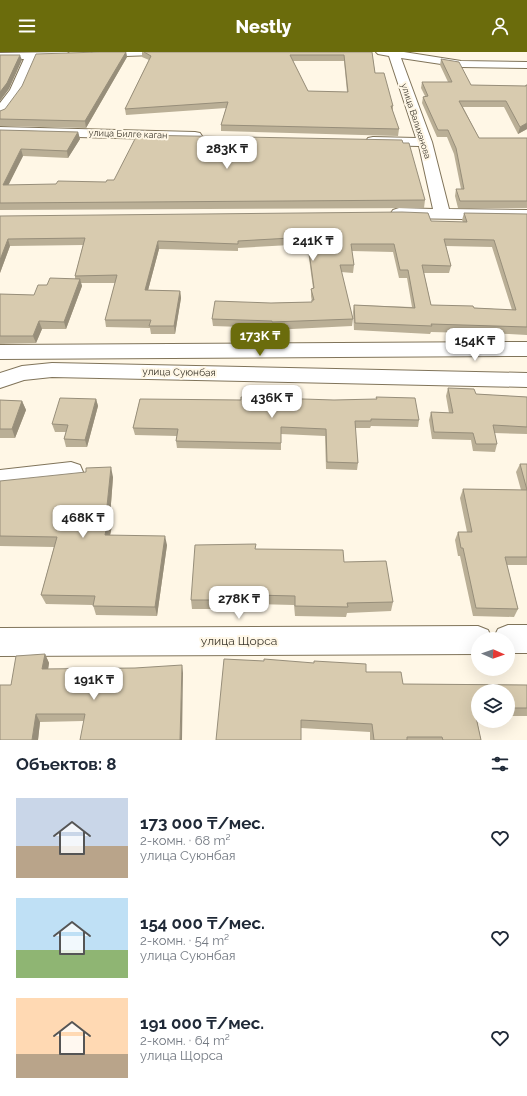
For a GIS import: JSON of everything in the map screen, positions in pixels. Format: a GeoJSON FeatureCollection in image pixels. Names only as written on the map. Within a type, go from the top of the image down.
{"type":"FeatureCollection","features":[{"type":"Feature","properties":{"kind":"street"},"geometry":{"type":"LineString","coordinates":[[0,56],[154,52]]}},
{"type":"Feature","properties":{"kind":"street"},"geometry":{"type":"LineString","coordinates":[[389,52],[412,58],[460,64],[527,65]]}},
{"type":"Feature","properties":{"kind":"street","name":"улица Валиханова"},"geometry":{"type":"LineString","coordinates":[[389,52],[425,142],[442,214]]}},
{"type":"Feature","properties":{"kind":"street"},"geometry":{"type":"LineString","coordinates":[[0,112],[16,91],[31,56]]}},
{"type":"Feature","properties":{"kind":"street","name":"улица Билге каган"},"geometry":{"type":"LineString","coordinates":[[0,131],[205,136]]}},
{"type":"Feature","properties":{"kind":"street"},"geometry":{"type":"LineString","coordinates":[[362,141],[425,142]]}},
{"type":"Feature","properties":{"kind":"street"},"geometry":{"type":"LineString","coordinates":[[385,213],[527,215]]}},
{"type":"Feature","properties":{"kind":"street"},"geometry":{"type":"LineString","coordinates":[[458,348],[459,378]]}},
{"type":"Feature","properties":{"kind":"street","name":"улица Суюнбая"},"geometry":{"type":"LineString","coordinates":[[0,352],[458,348],[527,349]]}},
{"type":"Feature","properties":{"kind":"street","name":"улица Суюнбая"},"geometry":{"type":"LineString","coordinates":[[0,381],[22,373],[52,370],[459,378],[525,382]]}},
{"type":"Feature","properties":{"kind":"street"},"geometry":{"type":"LineString","coordinates":[[0,480],[71,472]]}},
{"type":"Feature","properties":{"kind":"street"},"geometry":{"type":"LineString","coordinates":[[515,639],[527,639]]}},
{"type":"Feature","properties":{"kind":"street","name":"улица Щорса"},"geometry":{"type":"LineString","coordinates":[[0,642],[471,640]]}},
{"type":"Feature","properties":{"kind":"building"},"geometry":{"type":"Polygon","coordinates":[[[126,52],[85,121],[0,119],[0,111],[5,109],[22,86],[36,54],[126,52]]]}},
{"type":"Feature","properties":{"kind":"building"},"geometry":{"type":"Polygon","coordinates":[[[144,52],[372,52],[375,73],[384,73],[393,106],[391,106],[399,129],[221,125],[228,102],[125,109],[151,56],[144,52]],[[290,55],[308,91],[348,92],[344,55],[290,55]]]}},
{"type":"Feature","properties":{"kind":"building"},"geometry":{"type":"Polygon","coordinates":[[[0,55],[20,55],[7,83],[0,92],[0,55]]]}},
{"type":"Feature","properties":{"kind":"building"},"geometry":{"type":"Polygon","coordinates":[[[441,59],[459,62],[471,85],[527,85],[527,123],[520,127],[506,101],[459,101],[479,138],[527,138],[527,201],[460,201],[456,189],[464,189],[456,148],[448,130],[438,130],[423,97],[428,96],[422,82],[452,82],[441,59]]]}},
{"type":"Feature","properties":{"kind":"building"},"geometry":{"type":"Polygon","coordinates":[[[0,130],[78,132],[67,151],[21,149],[3,185],[56,184],[58,181],[106,182],[107,180],[114,180],[137,135],[402,140],[403,143],[409,143],[425,200],[0,203],[0,130]]]}},
{"type":"Feature","properties":{"kind":"building"},"geometry":{"type":"Polygon","coordinates":[[[402,212],[428,213],[431,221],[467,222],[464,213],[527,214],[527,327],[431,324],[432,326],[355,323],[354,305],[415,308],[408,270],[400,270],[394,244],[351,244],[354,265],[340,265],[353,319],[272,322],[212,319],[215,301],[271,303],[312,302],[312,300],[314,300],[311,289],[314,288],[308,244],[291,244],[291,238],[238,241],[238,244],[158,241],[145,290],[180,291],[174,326],[149,326],[151,320],[105,320],[117,275],[75,276],[85,238],[8,239],[0,260],[0,216],[402,212]],[[444,239],[451,266],[422,265],[431,305],[473,306],[474,308],[516,310],[494,240],[444,239]]]}},
{"type":"Feature","properties":{"kind":"building"},"geometry":{"type":"Polygon","coordinates":[[[50,278],[80,279],[64,322],[39,321],[33,336],[0,336],[0,294],[34,295],[38,285],[47,285],[50,278]]]}},
{"type":"Feature","properties":{"kind":"building"},"geometry":{"type":"Polygon","coordinates":[[[448,388],[474,389],[476,394],[527,397],[527,427],[493,425],[497,444],[476,444],[473,433],[434,432],[431,412],[453,413],[448,388]]]}},
{"type":"Feature","properties":{"kind":"building"},"geometry":{"type":"Polygon","coordinates":[[[241,397],[334,400],[377,399],[376,397],[415,398],[419,420],[371,419],[371,421],[355,421],[358,463],[327,462],[326,429],[281,427],[281,443],[176,441],[178,429],[133,428],[140,399],[241,400],[241,397]]]}},
{"type":"Feature","properties":{"kind":"building"},"geometry":{"type":"Polygon","coordinates":[[[60,398],[96,399],[85,440],[64,439],[68,425],[52,424],[60,398]]]}},
{"type":"Feature","properties":{"kind":"building"},"geometry":{"type":"Polygon","coordinates":[[[0,400],[22,401],[12,429],[0,429],[0,400]]]}},
{"type":"Feature","properties":{"kind":"building"},"geometry":{"type":"Polygon","coordinates":[[[520,464],[527,464],[527,490],[520,464]]]}},
{"type":"Feature","properties":{"kind":"building"},"geometry":{"type":"Polygon","coordinates":[[[111,467],[106,516],[109,516],[105,535],[165,536],[155,607],[93,606],[95,596],[41,595],[57,537],[0,536],[0,481],[86,472],[86,468],[111,467]]]}},
{"type":"Feature","properties":{"kind":"building"},"geometry":{"type":"Polygon","coordinates":[[[463,489],[527,490],[527,557],[505,557],[518,609],[476,608],[458,532],[472,532],[463,489]]]}},
{"type":"Feature","properties":{"kind":"building"},"geometry":{"type":"Polygon","coordinates":[[[256,544],[255,549],[343,550],[344,562],[386,561],[393,602],[347,603],[348,607],[295,606],[295,596],[255,595],[255,600],[191,600],[195,545],[256,544]]]}},
{"type":"Feature","properties":{"kind":"building"},"geometry":{"type":"Polygon","coordinates":[[[45,654],[42,669],[135,668],[182,665],[180,740],[80,740],[85,714],[36,714],[32,740],[0,740],[0,685],[11,685],[16,656],[45,654]]]}},
{"type":"Feature","properties":{"kind":"building"},"geometry":{"type":"Polygon","coordinates":[[[224,659],[264,661],[264,659],[314,663],[314,661],[366,664],[366,672],[401,672],[403,684],[471,685],[471,728],[478,728],[481,740],[443,740],[442,737],[407,737],[407,740],[374,740],[372,724],[301,720],[301,740],[216,740],[224,659]]]}},
{"type":"Feature","properties":{"kind":"building"},"geometry":{"type":"Polygon","coordinates":[[[515,685],[527,685],[527,708],[515,708],[515,685]]]}}]}
